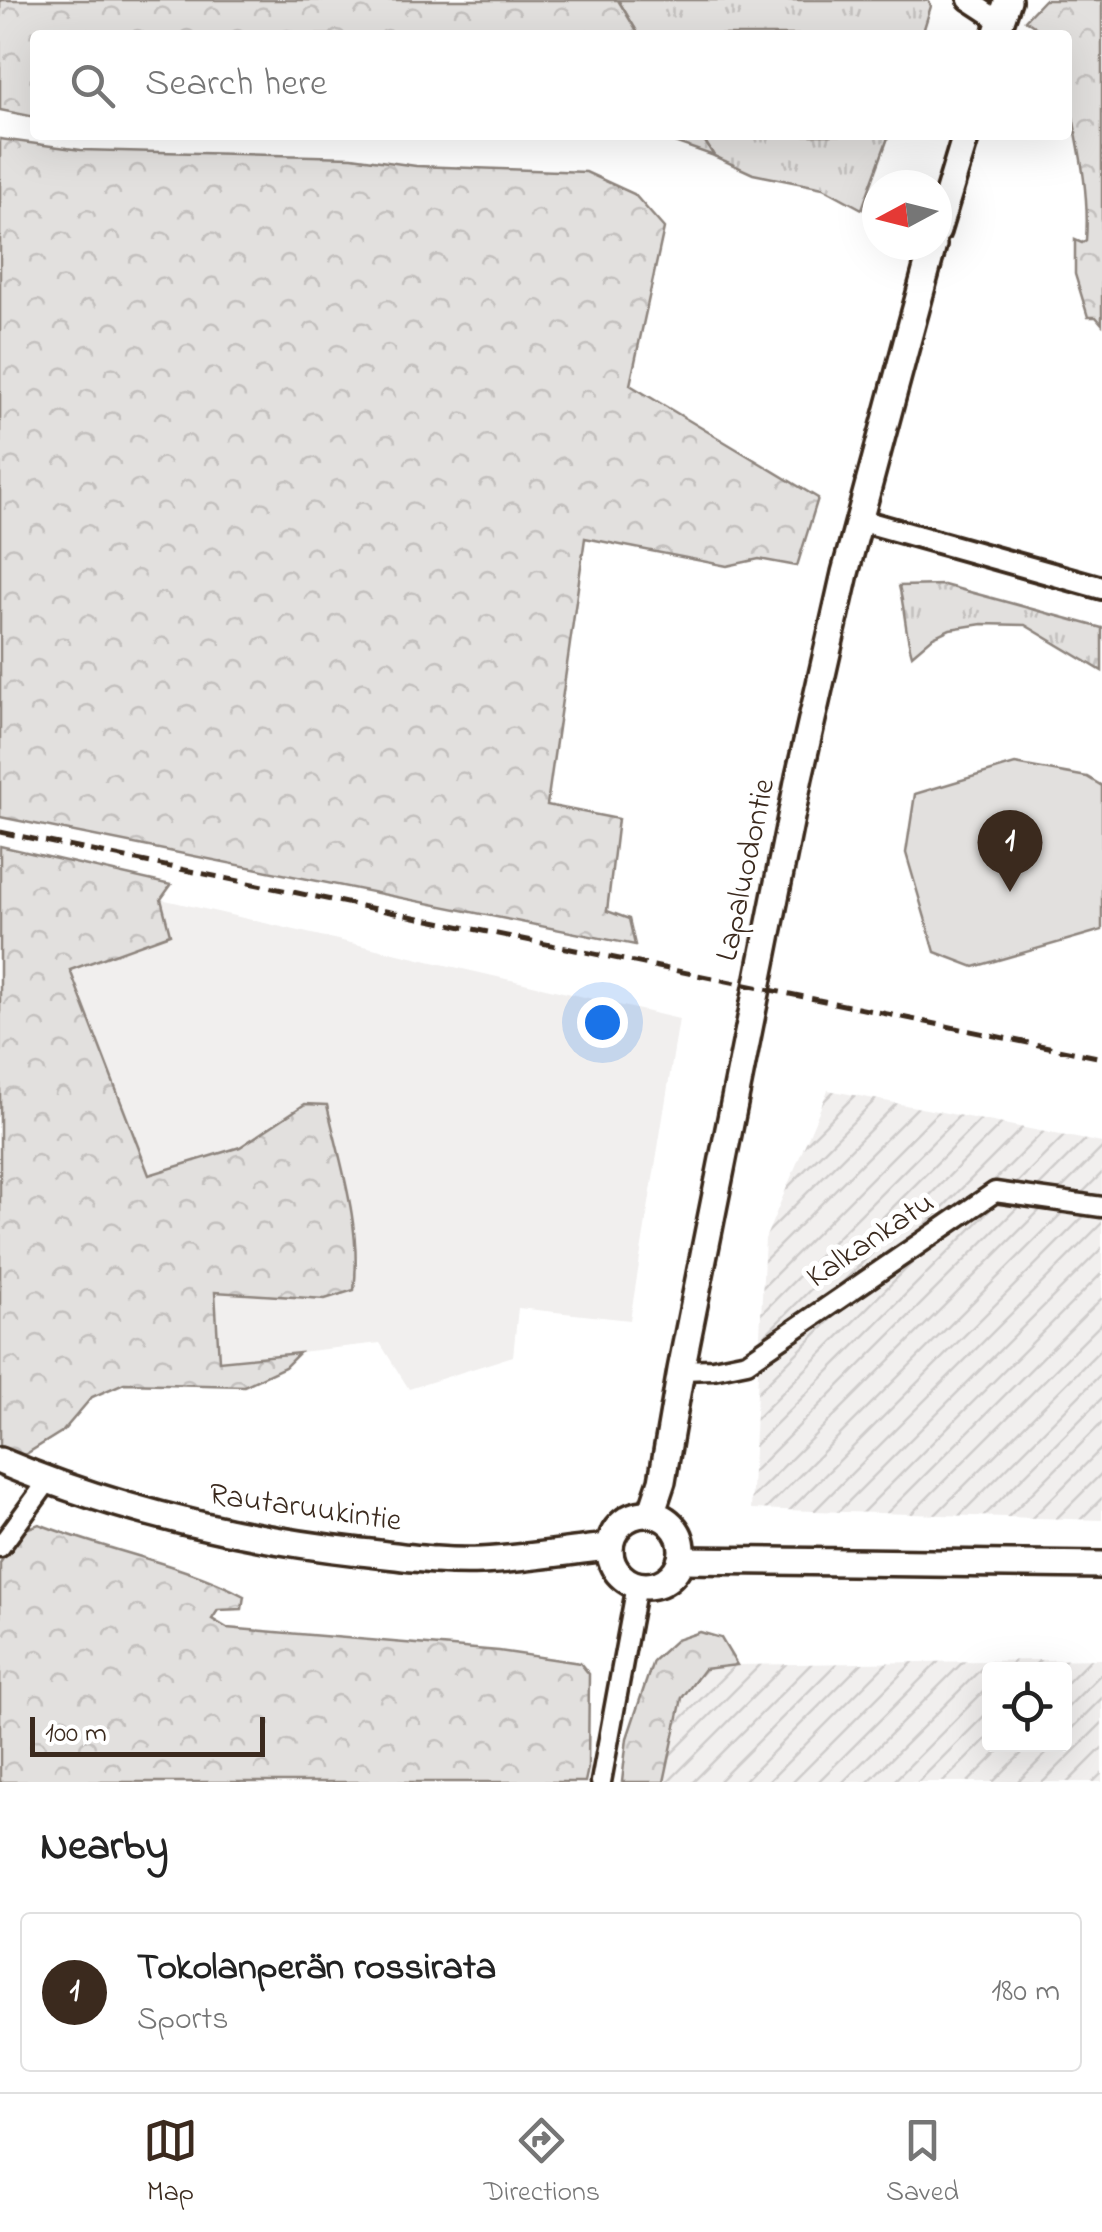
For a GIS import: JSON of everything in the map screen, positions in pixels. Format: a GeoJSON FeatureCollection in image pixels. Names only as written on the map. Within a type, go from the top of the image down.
{"type":"FeatureCollection","features":[{"type":"Feature","properties":{"kind":"main road"},"geometry":{"type":"LineString","coordinates":[[952,181],[964,140]]}},
{"type":"Feature","properties":{"kind":"main road","name":"Lapaluodontie"},"geometry":{"type":"LineString","coordinates":[[652,1514],[662,1481],[799,777],[859,520],[929,260]]}},
{"type":"Feature","properties":{"kind":"main road","name":"Rautaruukintie"},"geometry":{"type":"LineString","coordinates":[[0,1461],[125,1508],[283,1543],[447,1562],[610,1547]]}},
{"type":"Feature","properties":{"kind":"main road"},"geometry":{"type":"LineString","coordinates":[[652,1514],[663,1518],[679,1536],[681,1560],[659,1584],[636,1585],[616,1571],[610,1547],[613,1536],[628,1518],[652,1514]]}},
{"type":"Feature","properties":{"kind":"main road"},"geometry":{"type":"LineString","coordinates":[[681,1560],[1102,1565]]}},
{"type":"Feature","properties":{"kind":"street"},"geometry":{"type":"LineString","coordinates":[[968,0],[1001,19]]}},
{"type":"Feature","properties":{"kind":"street"},"geometry":{"type":"LineString","coordinates":[[859,520],[1102,588]]}},
{"type":"Feature","properties":{"kind":"street","name":"Kalkankatu"},"geometry":{"type":"LineString","coordinates":[[681,1370],[747,1362],[995,1192],[1102,1207]]}},
{"type":"Feature","properties":{"kind":"street"},"geometry":{"type":"LineString","coordinates":[[0,1547],[48,1481]]}},
{"type":"Feature","properties":{"kind":"street"},"geometry":{"type":"LineString","coordinates":[[601,1782],[636,1585]]}},
{"type":"Feature","properties":{"kind":"shaded area"},"geometry":{"type":"Polygon","coordinates":[[[161,899],[679,1019],[630,1320],[518,1308],[513,1356],[409,1389],[380,1343],[219,1361],[214,1292],[325,1299],[354,1290],[358,1262],[346,1183],[327,1106],[305,1104],[240,1147],[149,1176],[70,970],[170,934],[161,899]]]}},
{"type":"Feature","properties":{"kind":"shaded area"},"geometry":{"type":"Polygon","coordinates":[[[828,1090],[1102,1143],[1102,1520],[751,1509],[765,1239],[828,1090]]]}},
{"type":"Feature","properties":{"kind":"shaded area"},"geometry":{"type":"Polygon","coordinates":[[[1102,1659],[1102,1782],[664,1782],[682,1697],[704,1669],[737,1665],[1102,1659]]]}},
{"type":"Feature","properties":{"kind":"green space"},"geometry":{"type":"Polygon","coordinates":[[[0,0],[618,0],[636,30],[30,30],[30,116],[0,110],[0,0]]]}},
{"type":"Feature","properties":{"kind":"green space"},"geometry":{"type":"Polygon","coordinates":[[[618,0],[928,0],[931,6],[924,30],[636,30],[618,0]]]}},
{"type":"Feature","properties":{"kind":"green space"},"geometry":{"type":"Polygon","coordinates":[[[1044,0],[1102,0],[1102,324],[1096,317],[1088,317],[1075,274],[1075,240],[1086,240],[1086,202],[1072,111],[1072,30],[1040,30],[1025,20],[1044,0]]]}},
{"type":"Feature","properties":{"kind":"green space"},"geometry":{"type":"Polygon","coordinates":[[[0,139],[81,150],[352,157],[416,166],[586,172],[634,194],[664,228],[630,385],[818,498],[797,566],[759,559],[727,566],[585,538],[547,805],[618,819],[607,911],[629,919],[635,945],[0,817],[0,139]]]}},
{"type":"Feature","properties":{"kind":"green space"},"geometry":{"type":"Polygon","coordinates":[[[669,140],[704,140],[714,156],[669,140]]]}},
{"type":"Feature","properties":{"kind":"green space"},"geometry":{"type":"Polygon","coordinates":[[[704,140],[887,140],[876,170],[862,170],[862,209],[823,188],[753,174],[714,156],[704,140]]]}},
{"type":"Feature","properties":{"kind":"green space"},"geometry":{"type":"Polygon","coordinates":[[[944,585],[1102,628],[1102,671],[1025,625],[982,624],[950,629],[912,655],[899,586],[944,585]]]}},
{"type":"Feature","properties":{"kind":"green space"},"geometry":{"type":"Polygon","coordinates":[[[1015,764],[1087,777],[1102,786],[1102,930],[974,967],[935,952],[906,853],[915,794],[1015,764]]]}},
{"type":"Feature","properties":{"kind":"green space"},"geometry":{"type":"Polygon","coordinates":[[[0,846],[171,885],[161,899],[170,934],[70,970],[149,1175],[240,1147],[305,1104],[327,1105],[349,1197],[356,1267],[354,1290],[325,1299],[215,1292],[219,1361],[299,1353],[285,1367],[244,1386],[124,1383],[92,1397],[63,1431],[18,1459],[0,1450],[0,846]]]}},
{"type":"Feature","properties":{"kind":"green space"},"geometry":{"type":"Polygon","coordinates":[[[39,1524],[196,1575],[244,1596],[242,1609],[218,1610],[212,1619],[227,1628],[499,1651],[580,1663],[589,1674],[585,1782],[0,1782],[0,1563],[23,1530],[39,1524]]]}},
{"type":"Feature","properties":{"kind":"green space"},"geometry":{"type":"Polygon","coordinates":[[[700,1632],[721,1638],[737,1665],[704,1669],[682,1698],[664,1782],[622,1782],[627,1738],[653,1661],[676,1640],[700,1632]]]}},
{"type":"Feature","properties":{"kind":"railway"},"geometry":{"type":"LineString","coordinates":[[0,832],[1102,1058]]}},
{"type":"Feature","properties":{"kind":"place","name":"Tokolanperän rossirata"},"geometry":{"type":"Point","coordinates":[1010,892]}}]}
